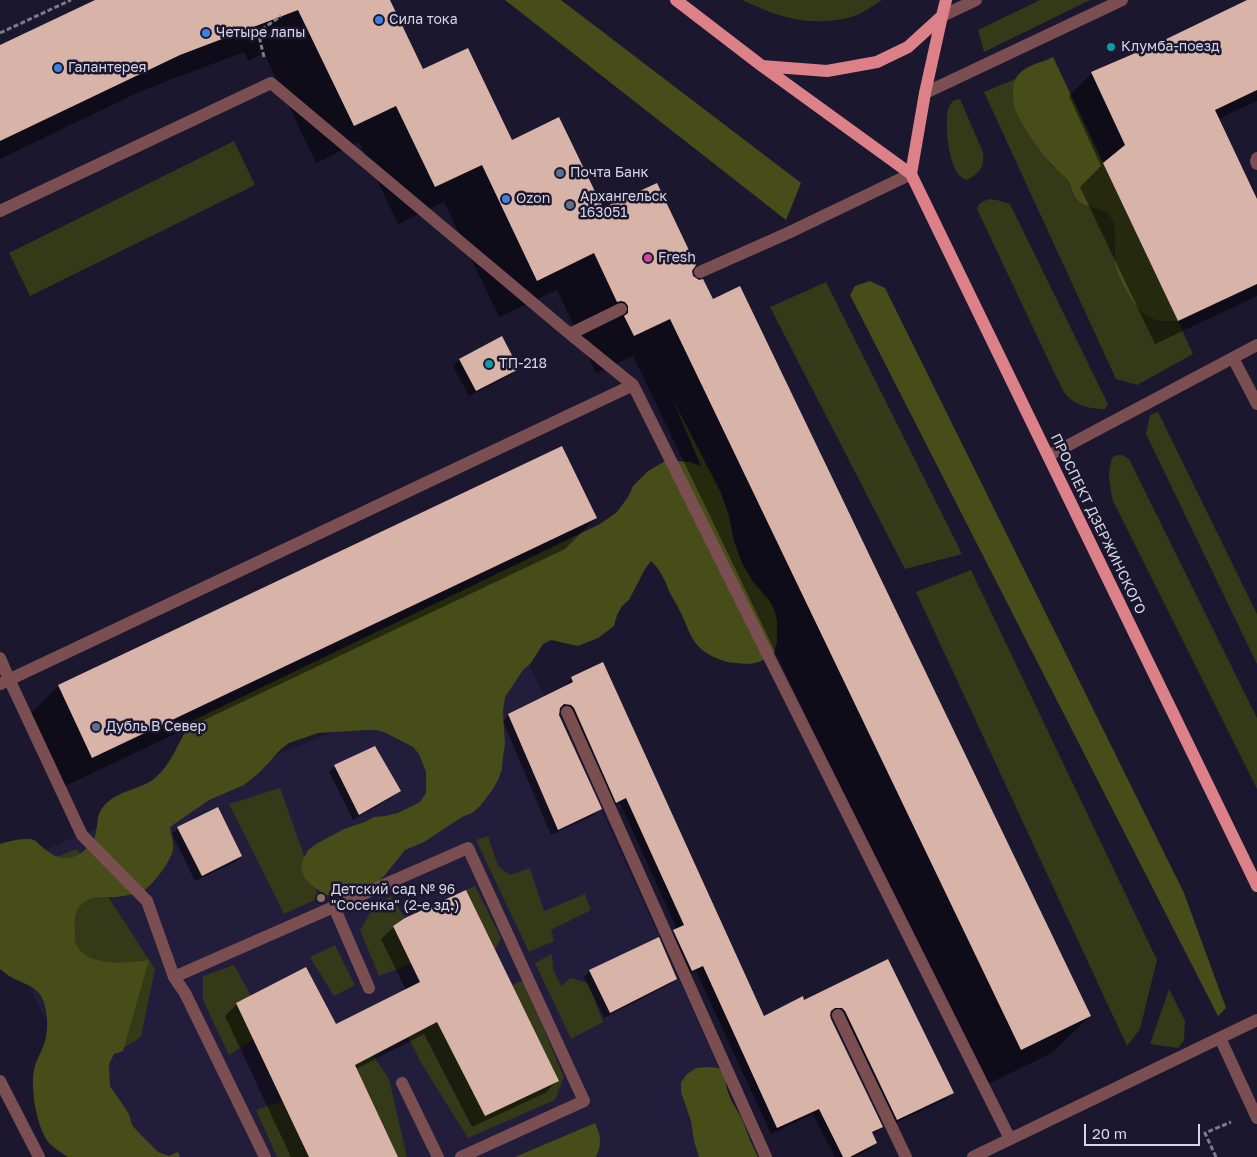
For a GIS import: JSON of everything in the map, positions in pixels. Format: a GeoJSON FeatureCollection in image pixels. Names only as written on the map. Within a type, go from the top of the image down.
{"type":"FeatureCollection","features":[{"type":"Feature","properties":{"kind":"main road"},"geometry":{"type":"LineString","coordinates":[[676,0],[762,66],[911,174],[925,93],[946,0]]}},
{"type":"Feature","properties":{"kind":"main road"},"geometry":{"type":"LineString","coordinates":[[762,66],[826,72],[877,62],[908,48],[942,16]]}},
{"type":"Feature","properties":{"kind":"main road","name":"ПРОСПЕКТ ДЗЕРЖИНСКОГО"},"geometry":{"type":"LineString","coordinates":[[911,174],[1257,886]]}},
{"type":"Feature","properties":{"kind":"lane"},"geometry":{"type":"LineString","coordinates":[[942,16],[976,0]]}},
{"type":"Feature","properties":{"kind":"lane"},"geometry":{"type":"LineString","coordinates":[[925,93],[1122,0]]}},
{"type":"Feature","properties":{"kind":"lane"},"geometry":{"type":"LineString","coordinates":[[0,211],[272,83],[633,385],[1010,1139]]}},
{"type":"Feature","properties":{"kind":"lane"},"geometry":{"type":"LineString","coordinates":[[1257,158],[1257,164]]}},
{"type":"Feature","properties":{"kind":"lane"},"geometry":{"type":"LineString","coordinates":[[700,272],[788,233],[911,174]]}},
{"type":"Feature","properties":{"kind":"lane"},"geometry":{"type":"LineString","coordinates":[[570,334],[621,309]]}},
{"type":"Feature","properties":{"kind":"lane"},"geometry":{"type":"LineString","coordinates":[[1048,456],[1257,345]]}},
{"type":"Feature","properties":{"kind":"lane"},"geometry":{"type":"LineString","coordinates":[[1233,358],[1257,404]]}},
{"type":"Feature","properties":{"kind":"lane"},"geometry":{"type":"LineString","coordinates":[[4,681],[633,385]]}},
{"type":"Feature","properties":{"kind":"lane"},"geometry":{"type":"LineString","coordinates":[[0,658],[4,681],[82,835],[147,901],[174,977],[185,992],[264,1157]]}},
{"type":"Feature","properties":{"kind":"lane"},"geometry":{"type":"LineString","coordinates":[[567,712],[766,1157]]}},
{"type":"Feature","properties":{"kind":"lane"},"geometry":{"type":"LineString","coordinates":[[174,977],[468,848],[584,1101],[461,1157]]}},
{"type":"Feature","properties":{"kind":"lane"},"geometry":{"type":"LineString","coordinates":[[334,907],[369,988]]}},
{"type":"Feature","properties":{"kind":"lane"},"geometry":{"type":"LineString","coordinates":[[838,1015],[906,1157]]}},
{"type":"Feature","properties":{"kind":"lane"},"geometry":{"type":"LineString","coordinates":[[973,1157],[1257,1020]]}},
{"type":"Feature","properties":{"kind":"lane"},"geometry":{"type":"LineString","coordinates":[[1220,1038],[1257,1118]]}},
{"type":"Feature","properties":{"kind":"lane"},"geometry":{"type":"LineString","coordinates":[[0,1080],[39,1157]]}},
{"type":"Feature","properties":{"kind":"lane"},"geometry":{"type":"LineString","coordinates":[[402,1082],[438,1157]]}},
{"type":"Feature","properties":{"kind":"path"},"geometry":{"type":"LineString","coordinates":[[0,34],[70,0]]}},
{"type":"Feature","properties":{"kind":"path"},"geometry":{"type":"LineString","coordinates":[[272,83],[258,32],[282,16]]}},
{"type":"Feature","properties":{"kind":"shaded area","name":"Детский сад № 96 \"Сосенка\" (2-е зд.)"},"geometry":{"type":"Polygon","coordinates":[[[524,654],[605,818],[714,1057],[742,1157],[114,1157],[0,928],[0,868],[524,654]]]}},
{"type":"Feature","properties":{"kind":"green space"},"geometry":{"type":"Polygon","coordinates":[[[505,0],[561,0],[801,183],[786,220],[505,0]]]}},
{"type":"Feature","properties":{"kind":"green space"},"geometry":{"type":"Polygon","coordinates":[[[742,0],[882,0],[863,12],[845,19],[811,21],[788,18],[742,0]]]}},
{"type":"Feature","properties":{"kind":"green space"},"geometry":{"type":"Polygon","coordinates":[[[1040,0],[1090,0],[984,52],[978,30],[1040,0]]]}},
{"type":"Feature","properties":{"kind":"green space"},"geometry":{"type":"Polygon","coordinates":[[[1053,57],[1178,321],[1156,320],[1144,314],[1138,308],[1116,269],[1115,234],[1111,218],[1108,214],[1081,204],[1078,201],[1068,181],[1044,155],[1016,113],[1013,90],[1018,75],[1026,68],[1053,57]]]}},
{"type":"Feature","properties":{"kind":"green space"},"geometry":{"type":"Polygon","coordinates":[[[1015,79],[1014,106],[1025,129],[1037,147],[1053,167],[1066,178],[1077,201],[1097,208],[1111,217],[1115,232],[1116,268],[1127,292],[1138,308],[1148,317],[1164,322],[1178,321],[1193,354],[1137,385],[1116,379],[984,92],[1015,79]]]}},
{"type":"Feature","properties":{"kind":"green space"},"geometry":{"type":"Polygon","coordinates":[[[960,99],[983,152],[981,169],[967,180],[959,175],[955,168],[947,134],[948,109],[954,100],[960,99]]]}},
{"type":"Feature","properties":{"kind":"green space"},"geometry":{"type":"Polygon","coordinates":[[[234,141],[255,185],[30,296],[9,253],[234,141]]]}},
{"type":"Feature","properties":{"kind":"green space"},"geometry":{"type":"Polygon","coordinates":[[[988,199],[1010,204],[1108,404],[1105,409],[1076,403],[1063,391],[977,209],[979,204],[988,199]]]}},
{"type":"Feature","properties":{"kind":"green space"},"geometry":{"type":"Polygon","coordinates":[[[870,281],[885,288],[1184,893],[1226,1008],[1218,1016],[850,295],[855,286],[870,281]]]}},
{"type":"Feature","properties":{"kind":"green space"},"geometry":{"type":"Polygon","coordinates":[[[826,282],[962,554],[905,569],[770,307],[826,282]]]}},
{"type":"Feature","properties":{"kind":"green space"},"geometry":{"type":"Polygon","coordinates":[[[672,398],[721,493],[742,563],[753,582],[769,600],[774,609],[777,620],[777,642],[774,653],[760,662],[741,664],[716,658],[701,649],[693,639],[662,575],[651,561],[629,600],[622,606],[614,626],[598,638],[578,646],[551,640],[543,644],[531,663],[523,670],[505,697],[503,711],[505,745],[502,769],[493,789],[480,806],[472,813],[462,817],[424,842],[405,850],[377,883],[345,895],[325,895],[304,877],[301,868],[308,850],[344,829],[374,817],[398,813],[420,802],[426,793],[426,772],[419,754],[413,747],[377,730],[318,733],[289,743],[244,785],[209,800],[170,827],[173,844],[172,855],[146,889],[142,892],[118,897],[96,897],[80,906],[76,915],[76,944],[81,952],[89,957],[120,963],[149,960],[123,1051],[114,1054],[109,1064],[110,1086],[129,1114],[132,1125],[140,1134],[158,1152],[169,1156],[178,1152],[180,1157],[68,1157],[49,1143],[38,1118],[33,1087],[35,1066],[46,1036],[47,1016],[44,1003],[36,990],[9,976],[0,969],[0,844],[30,839],[35,840],[55,856],[68,858],[80,854],[94,839],[99,814],[103,807],[122,793],[155,778],[167,765],[192,721],[600,524],[617,512],[628,497],[633,486],[648,471],[667,460],[690,462],[701,466],[672,398]]]}},
{"type":"Feature","properties":{"kind":"green space"},"geometry":{"type":"Polygon","coordinates":[[[1158,412],[1257,614],[1257,664],[1146,434],[1150,415],[1158,412]]]}},
{"type":"Feature","properties":{"kind":"green space"},"geometry":{"type":"Polygon","coordinates":[[[1122,455],[1129,459],[1257,718],[1257,789],[1113,501],[1109,473],[1113,457],[1122,455]]]}},
{"type":"Feature","properties":{"kind":"green space"},"geometry":{"type":"Polygon","coordinates":[[[971,570],[1157,960],[1140,1029],[1127,1046],[916,592],[971,570]]]}},
{"type":"Feature","properties":{"kind":"green space"},"geometry":{"type":"Polygon","coordinates":[[[280,788],[319,898],[284,914],[229,804],[280,788]]]}},
{"type":"Feature","properties":{"kind":"green space"},"geometry":{"type":"Polygon","coordinates":[[[488,836],[498,866],[510,875],[530,868],[544,911],[585,894],[591,910],[551,930],[554,941],[529,952],[476,840],[488,836]]]}},
{"type":"Feature","properties":{"kind":"green space"},"geometry":{"type":"Polygon","coordinates":[[[77,849],[155,969],[141,1037],[81,1075],[0,878],[77,849]]]}},
{"type":"Feature","properties":{"kind":"green space"},"geometry":{"type":"Polygon","coordinates":[[[475,886],[501,938],[495,950],[466,890],[475,886]]]}},
{"type":"Feature","properties":{"kind":"green space"},"geometry":{"type":"Polygon","coordinates":[[[391,896],[405,918],[393,926],[411,964],[379,976],[360,930],[376,903],[391,896]]]}},
{"type":"Feature","properties":{"kind":"green space"},"geometry":{"type":"Polygon","coordinates":[[[335,945],[355,985],[334,996],[310,957],[335,945]]]}},
{"type":"Feature","properties":{"kind":"green space"},"geometry":{"type":"Polygon","coordinates":[[[552,954],[553,969],[561,986],[571,978],[588,983],[603,1022],[571,1039],[535,963],[552,954]]]}},
{"type":"Feature","properties":{"kind":"green space"},"geometry":{"type":"Polygon","coordinates":[[[234,965],[251,996],[254,1039],[229,1055],[203,1000],[203,976],[234,965]]]}},
{"type":"Feature","properties":{"kind":"green space"},"geometry":{"type":"Polygon","coordinates":[[[523,980],[564,1077],[555,1100],[468,1138],[420,1061],[408,1037],[437,1022],[485,1115],[558,1081],[512,985],[523,980]]]}},
{"type":"Feature","properties":{"kind":"green space"},"geometry":{"type":"Polygon","coordinates":[[[1169,989],[1185,1021],[1184,1041],[1178,1048],[1150,1044],[1169,989]]]}},
{"type":"Feature","properties":{"kind":"green space"},"geometry":{"type":"Polygon","coordinates":[[[373,1055],[389,1079],[407,1157],[398,1157],[355,1065],[373,1055]]]}},
{"type":"Feature","properties":{"kind":"green space"},"geometry":{"type":"Polygon","coordinates":[[[696,1068],[719,1068],[725,1077],[731,1100],[742,1119],[758,1157],[699,1157],[691,1121],[681,1092],[681,1082],[687,1074],[696,1068]]]}},
{"type":"Feature","properties":{"kind":"green space"},"geometry":{"type":"Polygon","coordinates":[[[283,1101],[309,1157],[277,1157],[256,1110],[283,1101]]]}},
{"type":"Feature","properties":{"kind":"green space"},"geometry":{"type":"Polygon","coordinates":[[[595,1123],[600,1140],[596,1157],[515,1157],[595,1123]]]}},
{"type":"Feature","properties":{"kind":"building"},"geometry":{"type":"Polygon","coordinates":[[[95,0],[390,0],[423,69],[468,48],[512,140],[559,117],[603,208],[657,183],[696,265],[692,271],[693,276],[699,280],[703,279],[713,299],[740,286],[1091,1016],[1021,1050],[670,319],[634,336],[624,316],[628,313],[628,306],[625,302],[617,302],[594,253],[537,281],[482,165],[435,187],[396,106],[354,126],[298,10],[180,55],[0,141],[0,45],[95,0]]]}},
{"type":"Feature","properties":{"kind":"building"},"geometry":{"type":"Polygon","coordinates":[[[1247,0],[1257,0],[1257,90],[1215,110],[1257,199],[1257,284],[1178,321],[1103,163],[1125,145],[1091,72],[1154,45],[1247,0]]]}},
{"type":"Feature","properties":{"kind":"building","name":"ТП-218"},"geometry":{"type":"Polygon","coordinates":[[[502,336],[519,369],[476,391],[459,359],[502,336]]]}},
{"type":"Feature","properties":{"kind":"building"},"geometry":{"type":"Polygon","coordinates":[[[562,446],[597,518],[92,758],[58,685],[562,446]]]}},
{"type":"Feature","properties":{"kind":"building"},"geometry":{"type":"Polygon","coordinates":[[[603,662],[764,1016],[803,996],[804,1000],[888,959],[954,1093],[897,1120],[845,1011],[842,1008],[835,1008],[831,1011],[831,1019],[883,1127],[872,1132],[877,1143],[850,1157],[843,1157],[819,1109],[777,1128],[703,966],[692,971],[673,930],[684,925],[626,798],[616,803],[574,708],[571,705],[564,704],[560,708],[559,715],[602,809],[558,830],[508,714],[573,682],[571,677],[603,662]]]}},
{"type":"Feature","properties":{"kind":"building"},"geometry":{"type":"Polygon","coordinates":[[[375,746],[401,791],[359,815],[334,765],[375,746]]]}},
{"type":"Feature","properties":{"kind":"building"},"geometry":{"type":"Polygon","coordinates":[[[218,807],[242,856],[202,876],[177,827],[218,807]]]}},
{"type":"Feature","properties":{"kind":"building"},"geometry":{"type":"Polygon","coordinates":[[[466,890],[559,1081],[485,1116],[437,1022],[355,1065],[398,1157],[309,1157],[236,1003],[306,967],[336,1024],[420,982],[393,926],[405,918],[466,890]]]}},
{"type":"Feature","properties":{"kind":"building"},"geometry":{"type":"Polygon","coordinates":[[[659,937],[677,979],[610,1013],[589,970],[659,937]]]}},
{"type":"Feature","properties":{"kind":"place","name":"Сила тока"},"geometry":{"type":"Point","coordinates":[379,20]}},
{"type":"Feature","properties":{"kind":"place","name":"Четыре лапы"},"geometry":{"type":"Point","coordinates":[206,33]}},
{"type":"Feature","properties":{"kind":"place","name":"Клумба-поезд"},"geometry":{"type":"Point","coordinates":[1111,47]}},
{"type":"Feature","properties":{"kind":"place","name":"Галантерея"},"geometry":{"type":"Point","coordinates":[58,68]}},
{"type":"Feature","properties":{"kind":"place","name":"Почта Банк"},"geometry":{"type":"Point","coordinates":[560,173]}},
{"type":"Feature","properties":{"kind":"place","name":"Ozon"},"geometry":{"type":"Point","coordinates":[506,199]}},
{"type":"Feature","properties":{"kind":"place","name":"Архангельск 163051"},"geometry":{"type":"Point","coordinates":[570,205]}},
{"type":"Feature","properties":{"kind":"place","name":"Fresh"},"geometry":{"type":"Point","coordinates":[648,258]}},
{"type":"Feature","properties":{"kind":"place","name":"ТП-218"},"geometry":{"type":"Point","coordinates":[489,364]}},
{"type":"Feature","properties":{"kind":"place","name":"Дубль В Север"},"geometry":{"type":"Point","coordinates":[96,727]}},
{"type":"Feature","properties":{"kind":"place","name":"Детский сад № 96 \"Сосенка\" (2-е зд.)"},"geometry":{"type":"Point","coordinates":[321,898]}}]}
